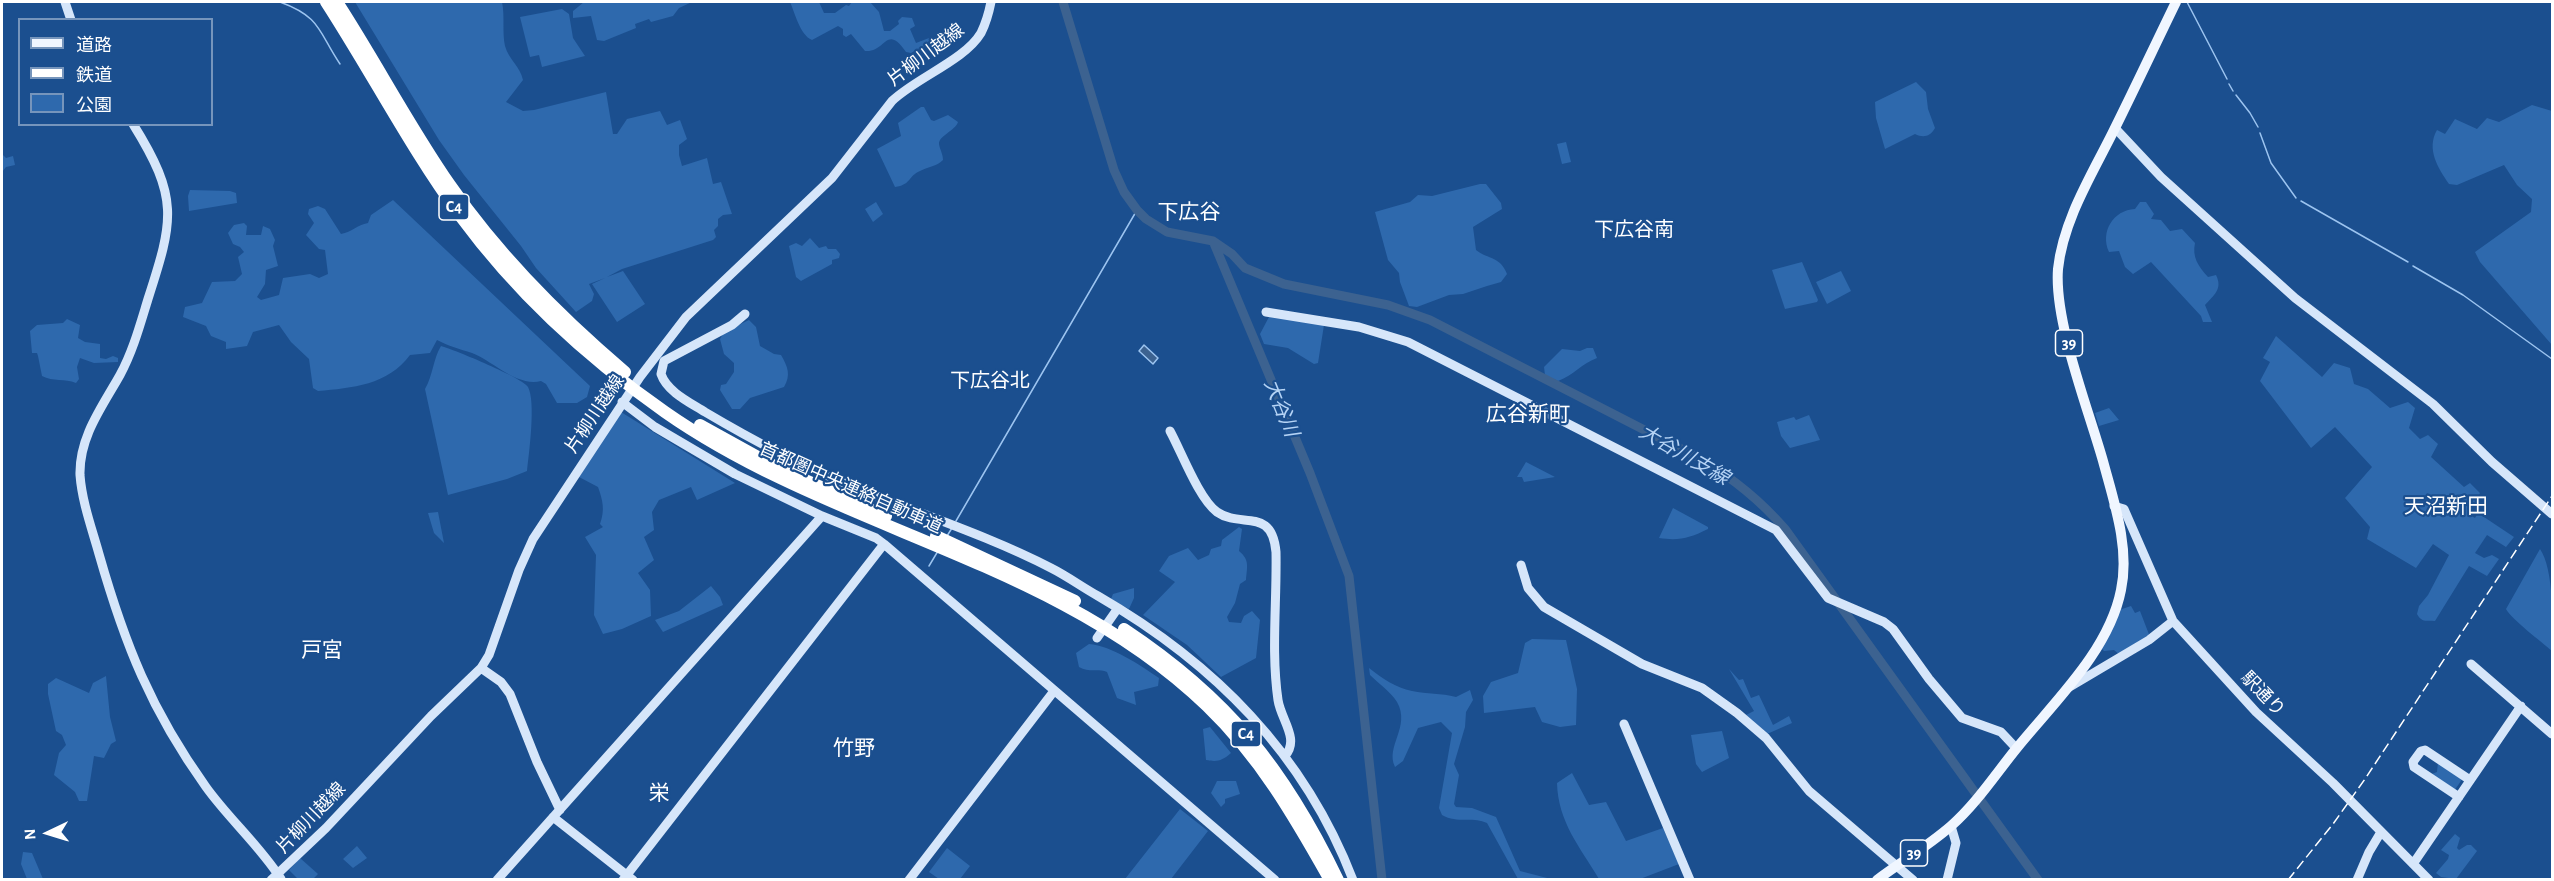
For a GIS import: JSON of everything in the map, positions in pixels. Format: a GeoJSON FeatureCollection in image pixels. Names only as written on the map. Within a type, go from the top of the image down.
{"type":"FeatureCollection","features":[{"type":"Feature","properties":{"kind":"highway","name":"首都圏中央連絡自動車道"},"geometry":{"type":"LineString","coordinates":[[326,2],[415,148],[462,218],[505,272],[541,309],[625,378],[699,434],[773,476],[1048,587],[1183,672],[1221,706],[1248,735],[1297,802],[1335,879]]}},
{"type":"Feature","properties":{"kind":"highway","name":"首都圏中央連絡自動車道"},"geometry":{"type":"LineString","coordinates":[[337,2],[429,154],[469,211],[549,305],[625,378]]}},
{"type":"Feature","properties":{"kind":"main road","name":"39"},"geometry":{"type":"LineString","coordinates":[[1877,879],[1951,826],[2066,689],[2103,639],[2113,619],[2120,594],[2124,561],[2121,536],[2064,324],[2058,276],[2068,228],[2084,190],[2176,2]]}},
{"type":"Feature","properties":{"kind":"street"},"geometry":{"type":"LineString","coordinates":[[65,2],[69,18]]}},
{"type":"Feature","properties":{"kind":"street","name":"片柳川越線"},"geometry":{"type":"LineString","coordinates":[[276,878],[431,716],[481,668],[489,655],[532,539],[623,400],[686,317],[826,184],[902,91],[975,41],[984,26],[991,2]]}},
{"type":"Feature","properties":{"kind":"street"},"geometry":{"type":"LineString","coordinates":[[134,126],[154,159],[162,178],[169,220],[166,239],[133,347],[87,434],[80,464],[82,492],[121,630],[149,696],[208,790],[276,878]]}},
{"type":"Feature","properties":{"kind":"street"},"geometry":{"type":"LineString","coordinates":[[2115,128],[2160,177],[2286,291],[2334,330],[2425,397],[2492,462],[2553,514]]}},
{"type":"Feature","properties":{"kind":"street"},"geometry":{"type":"LineString","coordinates":[[1266,312],[1359,327],[1408,342],[1770,527],[1786,541],[1828,598],[1884,622],[1893,629],[1929,679],[1962,718],[2001,732],[2016,748]]}},
{"type":"Feature","properties":{"kind":"street"},"geometry":{"type":"LineString","coordinates":[[745,314],[732,325],[664,362],[661,374],[668,385],[712,416],[772,449],[839,481],[955,526],[1052,568],[1169,640],[1195,660],[1229,692],[1285,756],[1334,834],[1353,879]]}},
{"type":"Feature","properties":{"kind":"street"},"geometry":{"type":"LineString","coordinates":[[623,400],[655,427],[735,474],[822,516],[876,538],[1275,879]]}},
{"type":"Feature","properties":{"kind":"street"},"geometry":{"type":"LineString","coordinates":[[1170,430],[1209,505],[1224,516],[1257,520],[1274,538],[1277,687],[1281,714],[1291,736],[1292,744],[1285,756]]}},
{"type":"Feature","properties":{"kind":"street","name":"駅通り"},"geometry":{"type":"LineString","coordinates":[[2114,506],[2124,509],[2173,621],[2256,712],[2333,783],[2428,879]]}},
{"type":"Feature","properties":{"kind":"street"},"geometry":{"type":"LineString","coordinates":[[497,879],[822,516]]}},
{"type":"Feature","properties":{"kind":"street"},"geometry":{"type":"LineString","coordinates":[[553,817],[628,878],[884,544]]}},
{"type":"Feature","properties":{"kind":"street"},"geometry":{"type":"LineString","coordinates":[[1521,565],[1528,588],[1544,608],[1642,664],[1702,688],[1737,713],[1766,738],[1809,791],[1913,879]]}},
{"type":"Feature","properties":{"kind":"street"},"geometry":{"type":"LineString","coordinates":[[1097,638],[1118,608]]}},
{"type":"Feature","properties":{"kind":"street"},"geometry":{"type":"LineString","coordinates":[[2066,689],[2149,640],[2173,621]]}},
{"type":"Feature","properties":{"kind":"street"},"geometry":{"type":"LineString","coordinates":[[2471,664],[2553,734]]}},
{"type":"Feature","properties":{"kind":"street"},"geometry":{"type":"LineString","coordinates":[[481,668],[501,682],[510,694],[537,762],[560,810]]}},
{"type":"Feature","properties":{"kind":"street"},"geometry":{"type":"LineString","coordinates":[[909,879],[1054,690]]}},
{"type":"Feature","properties":{"kind":"street"},"geometry":{"type":"LineString","coordinates":[[2413,864],[2521,706]]}},
{"type":"Feature","properties":{"kind":"street"},"geometry":{"type":"LineString","coordinates":[[1624,724],[1689,879]]}},
{"type":"Feature","properties":{"kind":"street"},"geometry":{"type":"LineString","coordinates":[[2459,797],[2414,768],[2413,762],[2421,751],[2425,750],[2470,780]]}},
{"type":"Feature","properties":{"kind":"street"},"geometry":{"type":"LineString","coordinates":[[1947,879],[1956,843],[1951,826]]}},
{"type":"Feature","properties":{"kind":"street"},"geometry":{"type":"LineString","coordinates":[[2356,879],[2381,831]]}},
{"type":"Feature","properties":{"kind":"green space"},"geometry":{"type":"Polygon","coordinates":[[[355,2],[502,2],[505,46],[523,80],[506,102],[523,111],[534,110],[606,92],[613,134],[617,134],[627,119],[660,111],[667,125],[680,120],[687,139],[679,145],[682,166],[707,158],[713,184],[721,182],[732,214],[723,215],[718,219],[718,226],[714,230],[716,237],[713,240],[622,269],[607,277],[623,271],[645,304],[617,322],[592,284],[605,278],[589,284],[594,294],[592,301],[576,312],[536,268],[439,140],[355,2]]]}},
{"type":"Feature","properties":{"kind":"green space"},"geometry":{"type":"Polygon","coordinates":[[[584,2],[692,2],[679,8],[673,16],[651,22],[649,19],[635,24],[636,28],[604,41],[597,40],[591,16],[573,18],[573,11],[584,2]]]}},
{"type":"Feature","properties":{"kind":"green space"},"geometry":{"type":"Polygon","coordinates":[[[790,2],[819,2],[824,13],[835,13],[852,2],[870,2],[879,12],[884,31],[890,31],[899,24],[898,21],[902,17],[912,18],[915,26],[910,29],[916,43],[929,38],[931,44],[911,53],[906,52],[890,39],[877,48],[865,51],[851,34],[846,37],[843,35],[843,29],[838,26],[812,40],[801,29],[790,2]]]}},
{"type":"Feature","properties":{"kind":"green space"},"geometry":{"type":"Polygon","coordinates":[[[562,9],[569,14],[573,38],[585,56],[542,67],[539,55],[530,57],[520,17],[562,9]]]}},
{"type":"Feature","properties":{"kind":"green space"},"geometry":{"type":"Polygon","coordinates":[[[1916,82],[1926,92],[1928,109],[1935,128],[1929,135],[1915,134],[1885,149],[1876,118],[1875,102],[1916,82]]]}},
{"type":"Feature","properties":{"kind":"green space"},"geometry":{"type":"Polygon","coordinates":[[[2532,105],[2552,111],[2552,345],[2480,262],[2475,252],[2531,212],[2532,199],[2517,185],[2504,165],[2457,185],[2449,184],[2437,165],[2433,151],[2437,130],[2445,134],[2455,119],[2477,129],[2487,118],[2499,122],[2532,105]]]}},
{"type":"Feature","properties":{"kind":"green space"},"geometry":{"type":"Polygon","coordinates":[[[924,107],[931,120],[934,121],[948,115],[958,122],[939,141],[943,160],[923,169],[904,184],[895,187],[877,149],[901,136],[898,123],[924,107]]]}},
{"type":"Feature","properties":{"kind":"green space"},"geometry":{"type":"Polygon","coordinates":[[[1566,142],[1571,162],[1562,164],[1557,144],[1566,142]]]}},
{"type":"Feature","properties":{"kind":"green space"},"geometry":{"type":"Polygon","coordinates":[[[2,154],[6,158],[13,156],[15,165],[6,167],[2,172],[2,154]]]}},
{"type":"Feature","properties":{"kind":"green space"},"geometry":{"type":"Polygon","coordinates":[[[1486,184],[1501,203],[1502,209],[1473,227],[1476,250],[1498,261],[1507,274],[1501,282],[1463,294],[1449,295],[1417,307],[1409,306],[1399,273],[1388,260],[1375,212],[1410,202],[1418,195],[1432,196],[1486,184]]]}},
{"type":"Feature","properties":{"kind":"green space"},"geometry":{"type":"Polygon","coordinates":[[[190,190],[230,191],[236,193],[237,203],[189,211],[190,190]]]}},
{"type":"Feature","properties":{"kind":"green space"},"geometry":{"type":"Polygon","coordinates":[[[393,200],[590,386],[587,397],[577,403],[557,403],[546,384],[541,381],[532,382],[514,377],[472,353],[437,340],[430,353],[410,355],[391,373],[380,379],[356,386],[318,391],[313,388],[309,359],[291,342],[279,325],[253,332],[247,346],[226,349],[226,342],[211,336],[206,326],[183,317],[185,307],[202,303],[212,282],[235,281],[242,274],[238,257],[244,252],[233,244],[228,233],[234,225],[244,223],[247,226],[246,235],[261,235],[263,226],[270,229],[275,240],[273,246],[278,266],[266,270],[265,284],[257,297],[261,300],[279,295],[283,278],[310,274],[319,278],[328,274],[325,250],[319,249],[306,235],[314,223],[308,214],[309,209],[318,206],[325,209],[341,234],[368,223],[371,215],[393,200]]]}},
{"type":"Feature","properties":{"kind":"green space"},"geometry":{"type":"Polygon","coordinates":[[[876,202],[883,214],[873,222],[865,209],[876,202]]]}},
{"type":"Feature","properties":{"kind":"green space"},"geometry":{"type":"Polygon","coordinates":[[[2140,202],[2146,202],[2154,214],[2151,219],[2161,220],[2170,231],[2182,229],[2195,243],[2195,257],[2201,269],[2208,277],[2216,275],[2218,288],[2205,305],[2212,322],[2203,322],[2201,316],[2151,262],[2133,274],[2125,267],[2119,251],[2109,252],[2106,237],[2110,223],[2120,213],[2135,209],[2140,202]]]}},
{"type":"Feature","properties":{"kind":"green space"},"geometry":{"type":"Polygon","coordinates":[[[810,238],[819,248],[826,246],[828,249],[836,249],[840,254],[839,258],[832,260],[832,264],[801,281],[796,277],[789,246],[796,243],[802,246],[810,238]]]}},
{"type":"Feature","properties":{"kind":"green space"},"geometry":{"type":"Polygon","coordinates":[[[1802,262],[1818,300],[1785,309],[1772,270],[1802,262]]]}},
{"type":"Feature","properties":{"kind":"green space"},"geometry":{"type":"Polygon","coordinates":[[[1841,271],[1851,291],[1827,304],[1816,282],[1841,271]]]}},
{"type":"Feature","properties":{"kind":"green space"},"geometry":{"type":"Polygon","coordinates":[[[1270,315],[1324,325],[1318,363],[1314,364],[1288,348],[1264,344],[1260,334],[1270,315]]]}},
{"type":"Feature","properties":{"kind":"green space"},"geometry":{"type":"Polygon","coordinates":[[[67,319],[80,325],[78,338],[85,342],[100,344],[100,358],[106,359],[113,356],[118,358],[118,362],[94,363],[80,358],[77,367],[79,379],[76,383],[42,376],[37,353],[32,353],[30,331],[37,325],[63,323],[67,319]]]}},
{"type":"Feature","properties":{"kind":"green space"},"geometry":{"type":"Polygon","coordinates":[[[749,320],[756,327],[760,346],[774,354],[781,355],[788,375],[784,387],[750,398],[740,409],[732,409],[720,390],[721,385],[726,384],[734,372],[734,363],[724,354],[720,339],[724,332],[749,320]]]}},
{"type":"Feature","properties":{"kind":"green space"},"geometry":{"type":"Polygon","coordinates":[[[2276,336],[2322,377],[2334,363],[2350,368],[2354,384],[2368,389],[2390,408],[2408,402],[2415,408],[2409,428],[2420,439],[2428,435],[2438,444],[2431,457],[2464,487],[2470,483],[2480,493],[2468,514],[2475,518],[2478,513],[2514,537],[2506,547],[2487,535],[2475,553],[2484,558],[2492,555],[2499,559],[2487,576],[2469,566],[2435,621],[2423,620],[2417,614],[2419,606],[2428,595],[2449,555],[2433,544],[2416,568],[2367,539],[2370,527],[2345,498],[2372,467],[2335,427],[2311,448],[2260,381],[2270,362],[2263,358],[2276,336]]]}},
{"type":"Feature","properties":{"kind":"green space"},"geometry":{"type":"Polygon","coordinates":[[[441,346],[502,371],[528,387],[532,415],[527,471],[507,479],[448,495],[425,389],[441,346]]]}},
{"type":"Feature","properties":{"kind":"green space"},"geometry":{"type":"Polygon","coordinates":[[[1593,348],[1597,358],[1558,381],[1545,375],[1544,367],[1562,349],[1580,351],[1593,348]]]}},
{"type":"Feature","properties":{"kind":"green space"},"geometry":{"type":"Polygon","coordinates":[[[2109,408],[2119,420],[2099,426],[2095,413],[2109,408]]]}},
{"type":"Feature","properties":{"kind":"green space"},"geometry":{"type":"Polygon","coordinates":[[[621,412],[735,483],[697,500],[691,487],[659,500],[652,512],[654,530],[644,537],[654,560],[638,573],[650,590],[651,616],[622,629],[603,634],[594,615],[596,555],[585,537],[603,527],[600,524],[602,501],[598,487],[579,477],[621,412]]]}},
{"type":"Feature","properties":{"kind":"green space"},"geometry":{"type":"Polygon","coordinates":[[[1809,415],[1820,440],[1790,448],[1781,436],[1777,422],[1794,417],[1796,420],[1809,415]]]}},
{"type":"Feature","properties":{"kind":"green space"},"geometry":{"type":"Polygon","coordinates":[[[1526,462],[1555,477],[1524,482],[1522,477],[1517,477],[1526,462]]]}},
{"type":"Feature","properties":{"kind":"green space"},"geometry":{"type":"Polygon","coordinates":[[[1673,508],[1708,529],[1684,538],[1659,538],[1673,508]]]}},
{"type":"Feature","properties":{"kind":"green space"},"geometry":{"type":"Polygon","coordinates":[[[438,512],[444,543],[434,533],[428,513],[438,512]]]}},
{"type":"Feature","properties":{"kind":"green space"},"geometry":{"type":"Polygon","coordinates":[[[1239,527],[1242,529],[1239,551],[1246,561],[1246,580],[1240,584],[1235,603],[1227,617],[1229,622],[1241,623],[1244,616],[1252,611],[1260,620],[1256,658],[1221,677],[1187,645],[1143,615],[1175,582],[1159,571],[1169,556],[1188,548],[1198,560],[1209,555],[1211,549],[1221,546],[1222,540],[1239,527]]]}},
{"type":"Feature","properties":{"kind":"green space"},"geometry":{"type":"Polygon","coordinates":[[[2540,549],[2545,558],[2550,583],[2552,651],[2506,609],[2540,549]]]}},
{"type":"Feature","properties":{"kind":"green space"},"geometry":{"type":"Polygon","coordinates":[[[711,586],[723,605],[663,632],[655,620],[679,611],[711,586]]]}},
{"type":"Feature","properties":{"kind":"green space"},"geometry":{"type":"Polygon","coordinates":[[[1134,588],[1134,598],[1129,609],[1111,599],[1113,594],[1134,588]]]}},
{"type":"Feature","properties":{"kind":"green space"},"geometry":{"type":"Polygon","coordinates":[[[2131,606],[2135,613],[2140,611],[2150,637],[2120,655],[2114,650],[2104,651],[2101,648],[2119,610],[2131,606]]]}},
{"type":"Feature","properties":{"kind":"green space"},"geometry":{"type":"Polygon","coordinates":[[[1532,639],[1566,640],[1577,689],[1576,725],[1560,727],[1542,722],[1535,707],[1484,713],[1483,696],[1491,682],[1518,673],[1525,643],[1532,639]]]}},
{"type":"Feature","properties":{"kind":"green space"},"geometry":{"type":"Polygon","coordinates":[[[1089,644],[1107,648],[1135,662],[1159,678],[1158,686],[1134,692],[1136,705],[1117,698],[1107,672],[1079,667],[1076,653],[1089,644]]]}},
{"type":"Feature","properties":{"kind":"green space"},"geometry":{"type":"Polygon","coordinates":[[[1369,668],[1406,690],[1456,697],[1470,690],[1473,700],[1466,712],[1465,727],[1454,764],[1459,775],[1454,804],[1456,807],[1472,808],[1496,817],[1520,871],[1551,879],[1518,879],[1487,823],[1448,818],[1442,815],[1439,808],[1452,733],[1441,722],[1418,728],[1403,761],[1395,767],[1393,752],[1400,728],[1401,711],[1388,691],[1370,675],[1369,668]]]}},
{"type":"Feature","properties":{"kind":"green space"},"geometry":{"type":"Polygon","coordinates":[[[1729,669],[1739,680],[1743,679],[1751,698],[1759,695],[1773,725],[1789,716],[1792,723],[1767,734],[1746,715],[1754,711],[1729,669]]]}},
{"type":"Feature","properties":{"kind":"green space"},"geometry":{"type":"Polygon","coordinates":[[[106,676],[110,717],[116,741],[111,744],[104,758],[94,756],[87,801],[79,801],[75,792],[54,775],[59,753],[66,745],[62,735],[56,731],[48,684],[56,678],[89,693],[93,683],[106,676]]]}},
{"type":"Feature","properties":{"kind":"green space"},"geometry":{"type":"Polygon","coordinates":[[[1210,727],[1231,753],[1225,758],[1206,760],[1203,729],[1210,727]]]}},
{"type":"Feature","properties":{"kind":"green space"},"geometry":{"type":"Polygon","coordinates":[[[1722,731],[1729,758],[1702,772],[1696,764],[1691,735],[1722,731]]]}},
{"type":"Feature","properties":{"kind":"green space"},"geometry":{"type":"Polygon","coordinates":[[[2438,762],[2463,778],[2454,791],[2429,775],[2437,772],[2438,762]]]}},
{"type":"Feature","properties":{"kind":"green space"},"geometry":{"type":"Polygon","coordinates":[[[1572,773],[1589,805],[1606,802],[1626,841],[1663,828],[1679,864],[1640,879],[1599,879],[1571,834],[1561,810],[1557,783],[1572,773]]]}},
{"type":"Feature","properties":{"kind":"green space"},"geometry":{"type":"Polygon","coordinates":[[[1217,781],[1236,781],[1240,794],[1225,799],[1221,807],[1211,793],[1217,781]]]}},
{"type":"Feature","properties":{"kind":"green space"},"geometry":{"type":"Polygon","coordinates":[[[1180,809],[1208,831],[1171,879],[1125,879],[1180,809]]]}},
{"type":"Feature","properties":{"kind":"green space"},"geometry":{"type":"Polygon","coordinates":[[[2455,834],[2460,838],[2457,848],[2459,850],[2471,845],[2477,851],[2456,879],[2441,877],[2436,873],[2449,855],[2441,850],[2455,834]]]}},
{"type":"Feature","properties":{"kind":"green space"},"geometry":{"type":"Polygon","coordinates":[[[357,846],[367,858],[353,868],[343,859],[357,846]]]}},
{"type":"Feature","properties":{"kind":"green space"},"geometry":{"type":"Polygon","coordinates":[[[947,848],[970,866],[960,879],[939,879],[929,872],[947,848]]]}},
{"type":"Feature","properties":{"kind":"green space"},"geometry":{"type":"Polygon","coordinates":[[[23,852],[32,853],[43,879],[27,879],[21,864],[23,852]]]}},
{"type":"Feature","properties":{"kind":"green space"},"geometry":{"type":"Polygon","coordinates":[[[300,858],[318,874],[313,879],[298,879],[289,870],[300,858]]]}},
{"type":"Feature","properties":{"kind":"shaded area"},"geometry":{"type":"Polygon","coordinates":[[[1144,345],[1158,358],[1153,364],[1139,351],[1144,345]]]}},
{"type":"Feature","properties":{"kind":"waterway"},"geometry":{"type":"LineString","coordinates":[[280,2],[304,13],[317,26],[340,64]]}},
{"type":"Feature","properties":{"kind":"waterway","name":"大谷川支線"},"geometry":{"type":"LineString","coordinates":[[1063,2],[1114,170],[1124,192],[1146,219],[1167,232],[1213,241],[1232,254],[1245,268],[1284,284],[1388,305],[1430,320],[1699,458],[1734,481],[1756,499],[1785,529],[2038,880]]}},
{"type":"Feature","properties":{"kind":"waterway"},"geometry":{"type":"LineString","coordinates":[[2187,2],[2227,79]]}},
{"type":"Feature","properties":{"kind":"waterway"},"geometry":{"type":"LineString","coordinates":[[2229,84],[2233,91]]}},
{"type":"Feature","properties":{"kind":"waterway"},"geometry":{"type":"LineString","coordinates":[[2236,95],[2258,127]]}},
{"type":"Feature","properties":{"kind":"waterway"},"geometry":{"type":"LineString","coordinates":[[2260,133],[2271,163],[2296,198]]}},
{"type":"Feature","properties":{"kind":"waterway"},"geometry":{"type":"LineString","coordinates":[[2301,201],[2408,262]]}},
{"type":"Feature","properties":{"kind":"waterway"},"geometry":{"type":"LineString","coordinates":[[956,521],[1137,210]]}},
{"type":"Feature","properties":{"kind":"waterway","name":"大谷川"},"geometry":{"type":"LineString","coordinates":[[1213,241],[1310,473],[1349,576],[1382,880]]}},
{"type":"Feature","properties":{"kind":"waterway"},"geometry":{"type":"LineString","coordinates":[[2413,266],[2463,295],[2552,359]]}},
{"type":"Feature","properties":{"kind":"waterway"},"geometry":{"type":"LineString","coordinates":[[947,536],[952,528]]}},
{"type":"Feature","properties":{"kind":"waterway"},"geometry":{"type":"LineString","coordinates":[[929,566],[938,551]]}},
{"type":"Feature","properties":{"kind":"railway"},"geometry":{"type":"LineString","coordinates":[[2288,880],[2333,824],[2365,779],[2552,496]]}},
{"type":"Feature","properties":{"kind":"district","name":"下広谷"},"geometry":{"type":"Point","coordinates":[1189,213]}},
{"type":"Feature","properties":{"kind":"district","name":"下広谷南"},"geometry":{"type":"Point","coordinates":[1634,230]}},
{"type":"Feature","properties":{"kind":"district","name":"下広谷北"},"geometry":{"type":"Point","coordinates":[990,381]}},
{"type":"Feature","properties":{"kind":"district","name":"広谷新町"},"geometry":{"type":"Point","coordinates":[1528,415]}},
{"type":"Feature","properties":{"kind":"district","name":"天沼新田"},"geometry":{"type":"Point","coordinates":[2446,507]}},
{"type":"Feature","properties":{"kind":"district","name":"戸宮"},"geometry":{"type":"Point","coordinates":[322,651]}},
{"type":"Feature","properties":{"kind":"district","name":"竹野"},"geometry":{"type":"Point","coordinates":[854,749]}},
{"type":"Feature","properties":{"kind":"district","name":"栄"},"geometry":{"type":"Point","coordinates":[659,794]}}]}
